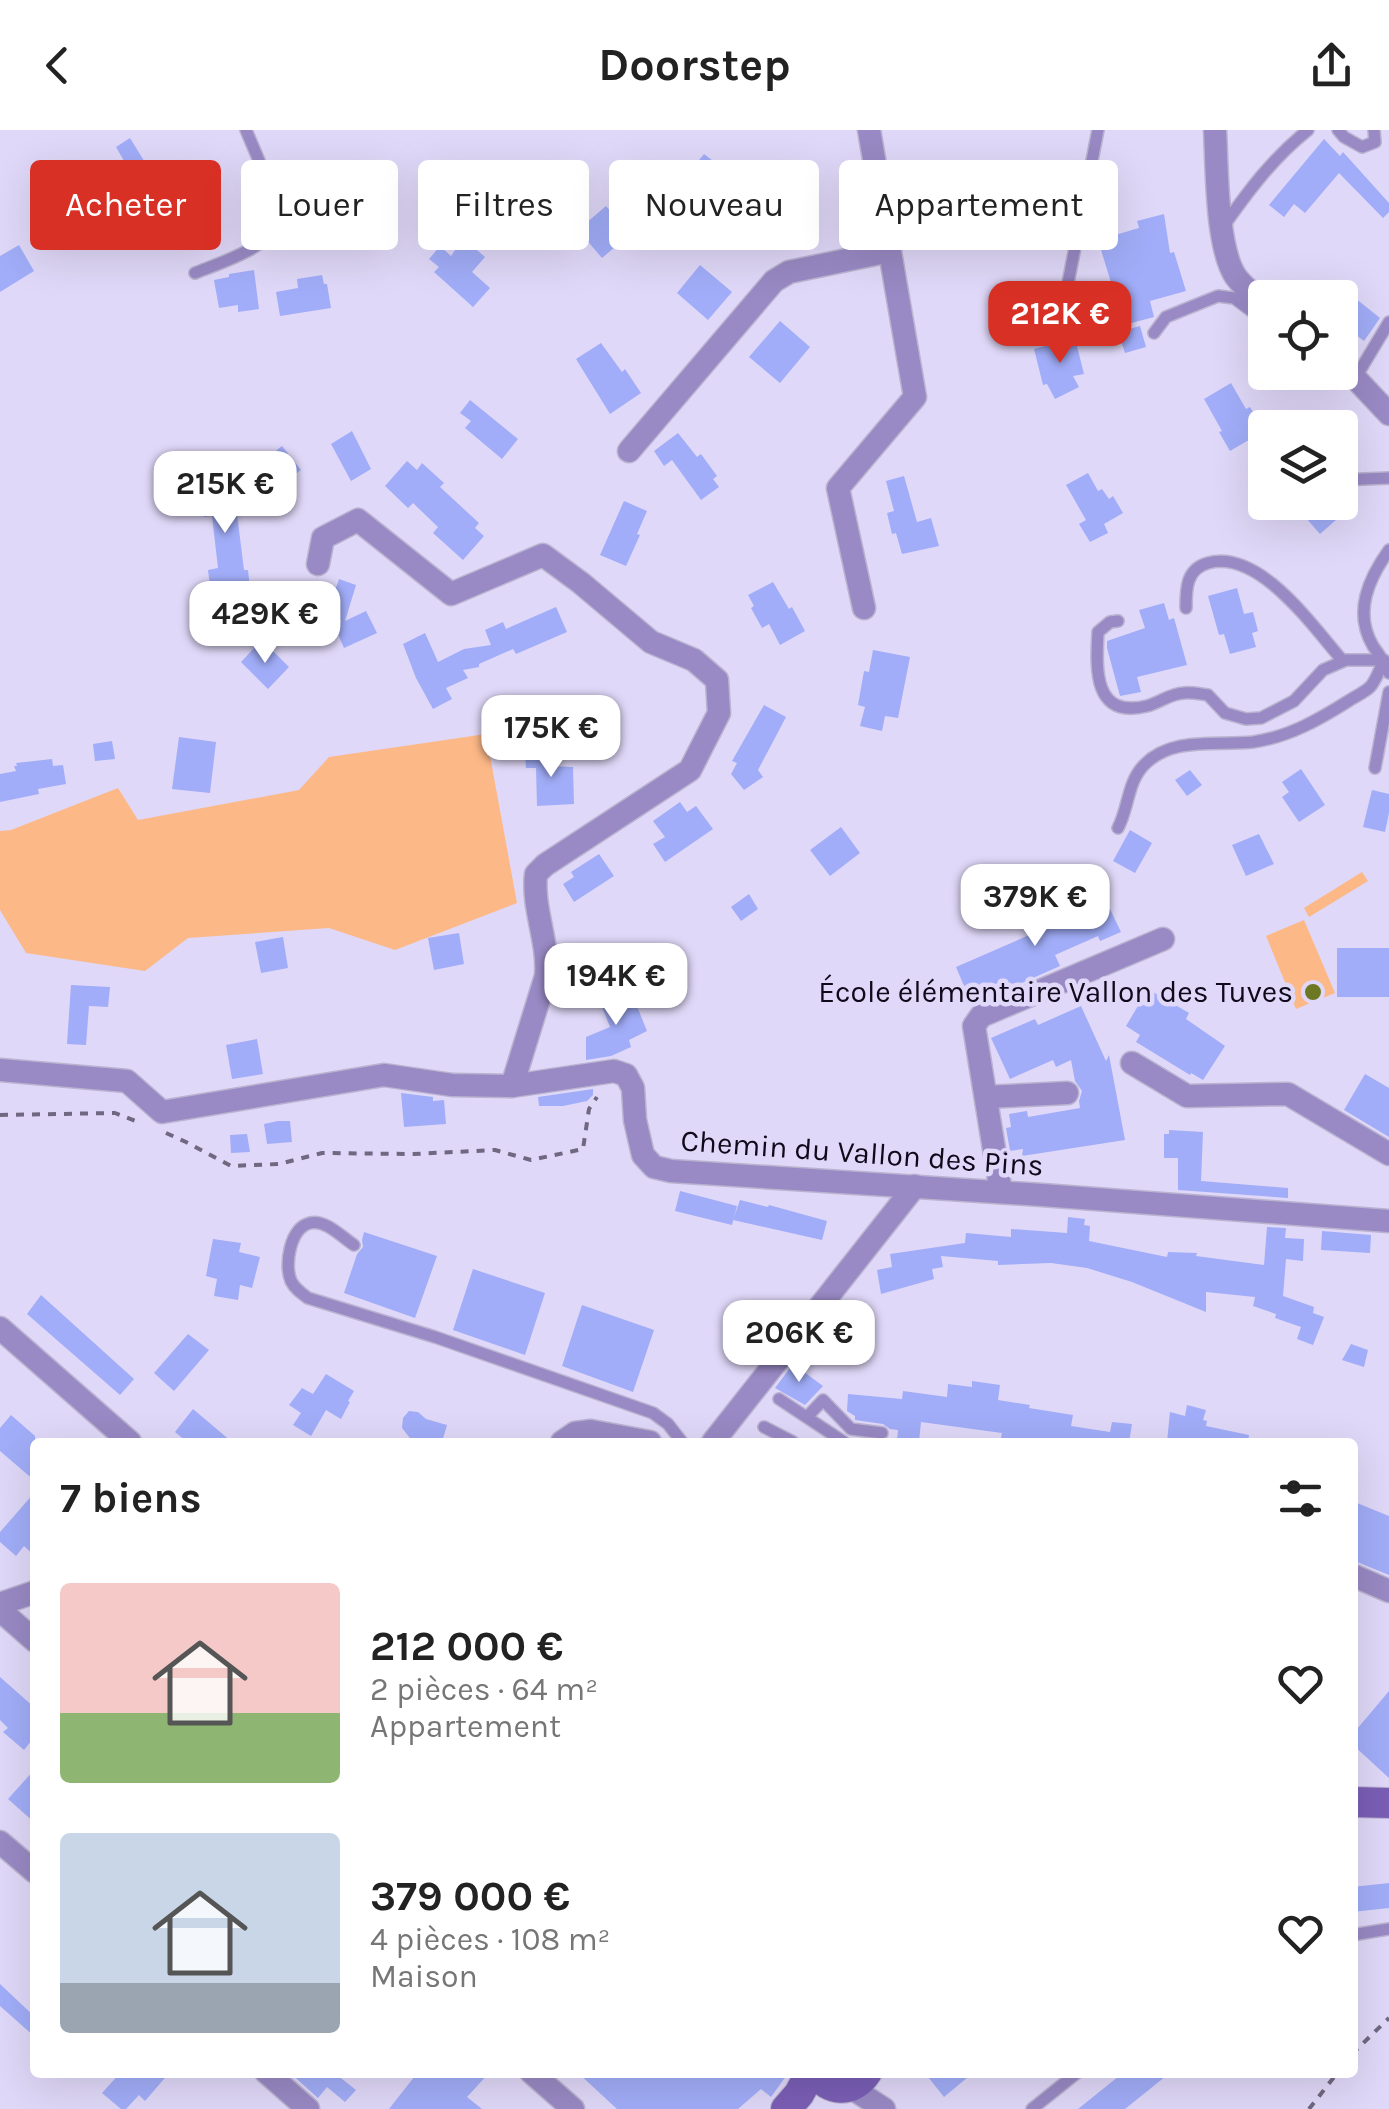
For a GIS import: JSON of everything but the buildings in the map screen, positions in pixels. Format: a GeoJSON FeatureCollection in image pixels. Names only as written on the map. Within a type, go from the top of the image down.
{"type":"FeatureCollection","features":[{"type":"Feature","properties":{"kind":"street"},"geometry":{"type":"LineString","coordinates":[[864,608],[838,488],[915,397],[869,130]]}},
{"type":"Feature","properties":{"kind":"street"},"geometry":{"type":"LineString","coordinates":[[1215,130],[1228,258],[1234,275],[1248,290]]}},
{"type":"Feature","properties":{"kind":"street"},"geometry":{"type":"LineString","coordinates":[[629,451],[774,281],[788,272],[890,251]]}},
{"type":"Feature","properties":{"kind":"street"},"geometry":{"type":"LineString","coordinates":[[1358,381],[1389,414]]}},
{"type":"Feature","properties":{"kind":"street"},"geometry":{"type":"LineString","coordinates":[[318,564],[323,538],[358,520],[451,594],[542,555],[582,583],[651,642],[694,660],[717,680],[719,713],[690,770],[536,874],[534,888],[548,962],[512,1086]]}},
{"type":"Feature","properties":{"kind":"street"},"geometry":{"type":"LineString","coordinates":[[1001,1192],[974,1026],[981,1016],[1162,939]]}},
{"type":"Feature","properties":{"kind":"street"},"geometry":{"type":"LineString","coordinates":[[1132,1064],[1187,1096],[1288,1094],[1389,1154]]}},
{"type":"Feature","properties":{"kind":"street"},"geometry":{"type":"LineString","coordinates":[[0,1070],[127,1081],[162,1112],[384,1075],[452,1085],[512,1086],[614,1072],[626,1075],[634,1094]]}},
{"type":"Feature","properties":{"kind":"street"},"geometry":{"type":"LineString","coordinates":[[986,1097],[1067,1093]]}},
{"type":"Feature","properties":{"kind":"street","name":"Chemin du Vallon des Pins"},"geometry":{"type":"LineString","coordinates":[[634,1094],[634,1120],[642,1155],[654,1168],[670,1172],[1389,1221]]}},
{"type":"Feature","properties":{"kind":"street"},"geometry":{"type":"LineString","coordinates":[[716,1438],[915,1186]]}},
{"type":"Feature","properties":{"kind":"street"},"geometry":{"type":"LineString","coordinates":[[0,1328],[125,1438]]}},
{"type":"Feature","properties":{"kind":"street"},"geometry":{"type":"LineString","coordinates":[[568,1438],[591,1431],[629,1438]]}},
{"type":"Feature","properties":{"kind":"street"},"geometry":{"type":"LineString","coordinates":[[1358,1578],[1389,1591]]}},
{"type":"Feature","properties":{"kind":"street"},"geometry":{"type":"LineString","coordinates":[[10,1598],[30,1632]]}},
{"type":"Feature","properties":{"kind":"street"},"geometry":{"type":"LineString","coordinates":[[1358,1802],[1389,1803]]}},
{"type":"Feature","properties":{"kind":"street"},"geometry":{"type":"LineString","coordinates":[[1358,1820],[1389,1821]]}},
{"type":"Feature","properties":{"kind":"street"},"geometry":{"type":"LineString","coordinates":[[0,1842],[30,1868]]}},
{"type":"Feature","properties":{"kind":"street"},"geometry":{"type":"LineString","coordinates":[[273,2078],[308,2109]]}},
{"type":"Feature","properties":{"kind":"street"},"geometry":{"type":"LineString","coordinates":[[538,2078],[573,2109]]}},
{"type":"Feature","properties":{"kind":"street"},"geometry":{"type":"LineString","coordinates":[[786,2109],[838,2082],[881,2107]]}},
{"type":"Feature","properties":{"kind":"lane"},"geometry":{"type":"LineString","coordinates":[[195,273],[248,251],[281,222],[282,214],[246,130]]}},
{"type":"Feature","properties":{"kind":"lane"},"geometry":{"type":"LineString","coordinates":[[1059,329],[1098,130]]}},
{"type":"Feature","properties":{"kind":"lane"},"geometry":{"type":"LineString","coordinates":[[1222,227],[1258,176],[1308,130]]}},
{"type":"Feature","properties":{"kind":"lane"},"geometry":{"type":"LineString","coordinates":[[1338,130],[1362,147],[1375,142],[1374,130]]}},
{"type":"Feature","properties":{"kind":"lane"},"geometry":{"type":"LineString","coordinates":[[1154,333],[1166,317],[1218,296],[1234,298],[1248,308]]}},
{"type":"Feature","properties":{"kind":"lane"},"geometry":{"type":"LineString","coordinates":[[1358,355],[1389,322]]}},
{"type":"Feature","properties":{"kind":"lane"},"geometry":{"type":"LineString","coordinates":[[1358,479],[1389,478]]}},
{"type":"Feature","properties":{"kind":"lane"},"geometry":{"type":"LineString","coordinates":[[1387,667],[1366,629],[1362,602],[1373,572],[1389,550]]}},
{"type":"Feature","properties":{"kind":"lane"},"geometry":{"type":"LineString","coordinates":[[1186,608],[1186,586],[1192,574],[1205,564],[1229,561],[1249,567],[1288,599],[1343,662]]}},
{"type":"Feature","properties":{"kind":"lane"},"geometry":{"type":"LineString","coordinates":[[1118,621],[1098,632],[1097,664],[1103,692],[1114,706],[1129,710],[1182,692],[1208,695],[1225,713],[1246,720],[1261,718],[1294,701],[1323,670],[1343,662],[1387,667]]}},
{"type":"Feature","properties":{"kind":"lane"},"geometry":{"type":"LineString","coordinates":[[1118,828],[1127,811],[1130,786],[1144,764],[1165,750],[1195,743],[1256,742],[1290,733],[1370,687],[1387,667]]}},
{"type":"Feature","properties":{"kind":"lane"},"geometry":{"type":"LineString","coordinates":[[1376,768],[1389,692]]}},
{"type":"Feature","properties":{"kind":"lane"},"geometry":{"type":"LineString","coordinates":[[354,1244],[321,1224],[309,1223],[299,1230],[290,1250],[288,1273],[293,1287],[308,1298],[653,1413],[679,1438]]}},
{"type":"Feature","properties":{"kind":"lane"},"geometry":{"type":"LineString","coordinates":[[780,1398],[838,1438]]}},
{"type":"Feature","properties":{"kind":"lane"},"geometry":{"type":"LineString","coordinates":[[807,1417],[823,1400],[851,1429],[882,1433]]}},
{"type":"Feature","properties":{"kind":"lane"},"geometry":{"type":"LineString","coordinates":[[764,1427],[785,1438]]}},
{"type":"Feature","properties":{"kind":"lane"},"geometry":{"type":"LineString","coordinates":[[1358,1934],[1389,1929]]}},
{"type":"Feature","properties":{"kind":"lane"},"geometry":{"type":"LineString","coordinates":[[1032,2109],[1071,2078]]}},
{"type":"Feature","properties":{"kind":"path"},"geometry":{"type":"LineString","coordinates":[[0,1115],[115,1113],[186,1142],[231,1166],[279,1164],[322,1154],[495,1150],[531,1160],[583,1149],[589,1109],[604,1087],[612,1082],[634,1094]]}},
{"type":"Feature","properties":{"kind":"path"},"geometry":{"type":"LineString","coordinates":[[1358,2048],[1389,2018]]}},
{"type":"Feature","properties":{"kind":"path"},"geometry":{"type":"LineString","coordinates":[[1309,2109],[1333,2078]]}},
{"type":"Feature","properties":{"kind":"shaded area"},"geometry":{"type":"Polygon","coordinates":[[[486,734],[517,903],[395,950],[329,928],[188,938],[145,971],[26,953],[0,910],[0,831],[118,788],[138,820],[299,790],[329,757],[486,734]]]}},
{"type":"Feature","properties":{"kind":"shaded area"},"geometry":{"type":"Polygon","coordinates":[[[1362,872],[1368,881],[1309,917],[1304,908],[1362,872]]]}},
{"type":"Feature","properties":{"kind":"shaded area"},"geometry":{"type":"Polygon","coordinates":[[[1304,920],[1335,993],[1296,1009],[1266,936],[1304,920]]]}},
{"type":"Feature","properties":{"kind":"place","name":"École élémentaire Vallon des Tuves"},"geometry":{"type":"Point","coordinates":[1313,992]}}]}
